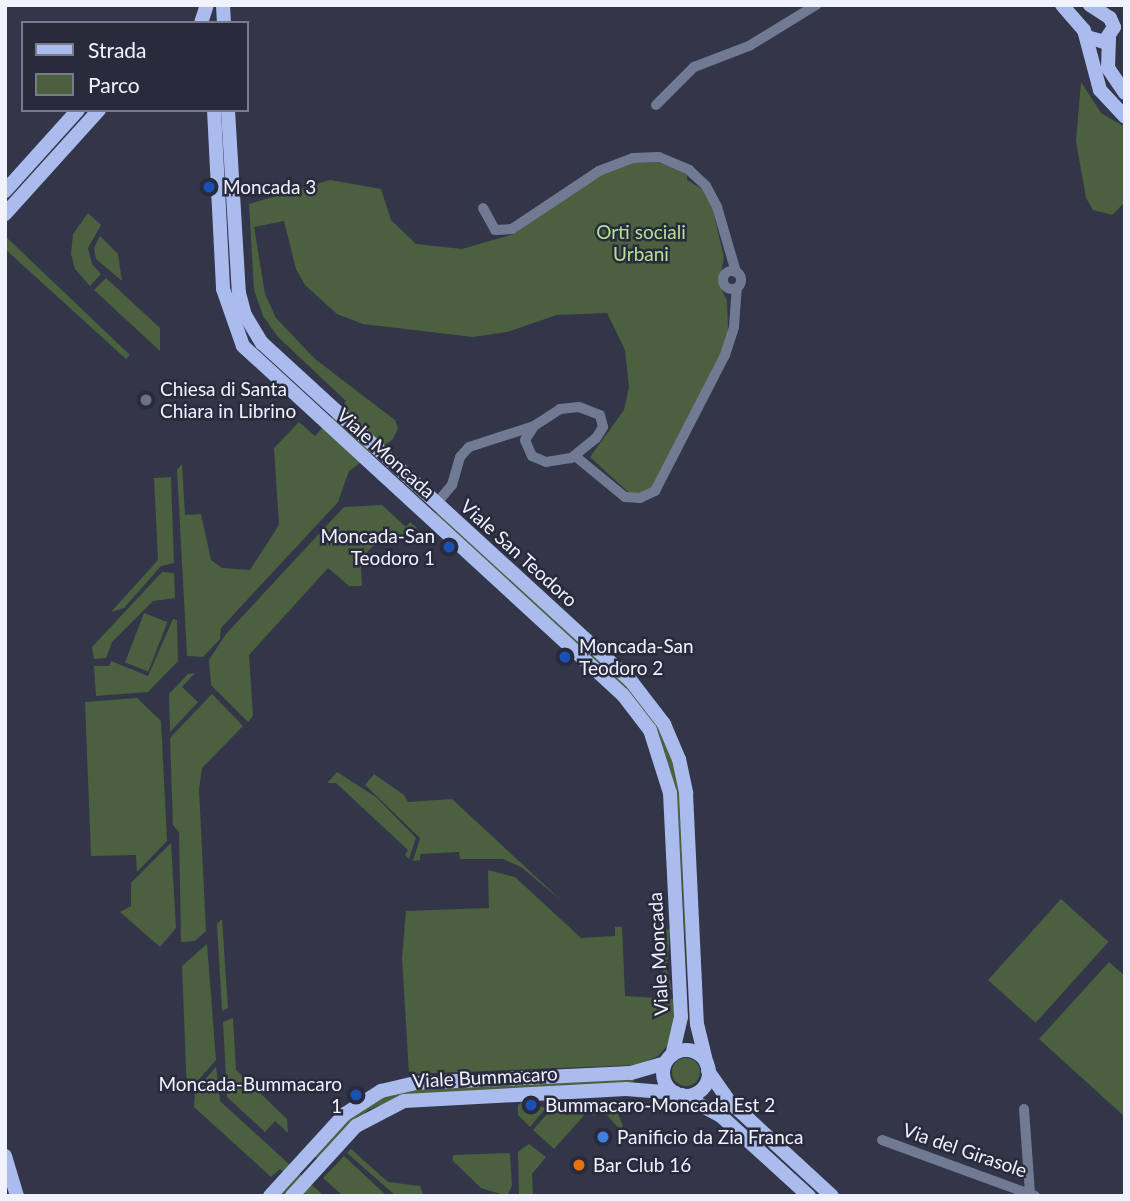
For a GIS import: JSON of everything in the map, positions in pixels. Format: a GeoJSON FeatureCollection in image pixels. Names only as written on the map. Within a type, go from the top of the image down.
{"type":"FeatureCollection","features":[{"type":"Feature","properties":{"kind":"main road"},"geometry":{"type":"LineString","coordinates":[[1062,5],[1085,34],[1100,43],[1117,32]]}},
{"type":"Feature","properties":{"kind":"main road"},"geometry":{"type":"LineString","coordinates":[[1117,32],[1100,12],[1088,17],[1085,34],[1090,68],[1100,90],[1125,117]]}},
{"type":"Feature","properties":{"kind":"main road"},"geometry":{"type":"LineString","coordinates":[[1117,32],[1108,68],[1125,93]]}},
{"type":"Feature","properties":{"kind":"main road"},"geometry":{"type":"LineString","coordinates":[[5,191],[76,112]]}},
{"type":"Feature","properties":{"kind":"main road"},"geometry":{"type":"LineString","coordinates":[[5,214],[97,112]]}},
{"type":"Feature","properties":{"kind":"main road","name":"Viale Moncada"},"geometry":{"type":"LineString","coordinates":[[214,112],[223,289],[233,327],[255,360],[326,424],[404,486],[426,516],[623,695],[650,730],[670,793],[681,1017],[668,1059]]}},
{"type":"Feature","properties":{"kind":"main road","name":"Viale San Teodoro"},"geometry":{"type":"LineString","coordinates":[[228,112],[237,276],[245,315],[270,353],[336,413],[404,486],[436,504],[631,681],[664,724],[679,759],[686,793],[696,1018],[708,1068],[729,1101],[832,1196]]}},
{"type":"Feature","properties":{"kind":"main road"},"geometry":{"type":"LineString","coordinates":[[426,516],[436,504]]}},
{"type":"Feature","properties":{"kind":"main road"},"geometry":{"type":"LineString","coordinates":[[681,1017],[689,1024],[696,1018]]}},
{"type":"Feature","properties":{"kind":"main road"},"geometry":{"type":"LineString","coordinates":[[270,1196],[352,1108],[399,1086],[631,1073],[668,1059],[695,1052],[708,1068],[699,1092],[679,1094],[664,1081],[668,1059]]}},
{"type":"Feature","properties":{"kind":"main road"},"geometry":{"type":"LineString","coordinates":[[631,1073],[638,1082],[635,1089]]}},
{"type":"Feature","properties":{"kind":"main road","name":"Viale Bummacaro"},"geometry":{"type":"LineString","coordinates":[[296,1191],[362,1121],[404,1101],[635,1089],[679,1094],[721,1116],[809,1196]]}},
{"type":"Feature","properties":{"kind":"main road"},"geometry":{"type":"LineString","coordinates":[[721,1116],[719,1103],[729,1101]]}},
{"type":"Feature","properties":{"kind":"main road"},"geometry":{"type":"LineString","coordinates":[[5,1156],[17,1196]]}},
{"type":"Feature","properties":{"kind":"street"},"geometry":{"type":"LineString","coordinates":[[656,105],[694,67],[748,46],[816,5]]}},
{"type":"Feature","properties":{"kind":"street"},"geometry":{"type":"LineString","coordinates":[[483,208],[491,228],[512,229],[599,171],[633,158],[659,157],[689,170],[706,186],[717,207],[731,272],[724,286],[733,308]]}},
{"type":"Feature","properties":{"kind":"street"},"geometry":{"type":"LineString","coordinates":[[575,456],[593,468],[625,497],[640,498],[655,491],[725,355],[734,327],[733,308],[741,281],[731,272]]}},
{"type":"Feature","properties":{"kind":"street"},"geometry":{"type":"LineString","coordinates":[[724,286],[737,288]]}},
{"type":"Feature","properties":{"kind":"street"},"geometry":{"type":"LineString","coordinates":[[436,504],[452,485],[463,452],[534,425],[560,409],[591,409],[600,415],[603,427],[586,448],[575,456],[546,462],[532,456],[525,446],[502,438]]}},
{"type":"Feature","properties":{"kind":"street"},"geometry":{"type":"LineString","coordinates":[[525,446],[534,425]]}},
{"type":"Feature","properties":{"kind":"street"},"geometry":{"type":"LineString","coordinates":[[586,448],[593,468]]}},
{"type":"Feature","properties":{"kind":"street"},"geometry":{"type":"LineString","coordinates":[[1024,1109],[1029,1137],[1032,1194]]}},
{"type":"Feature","properties":{"kind":"street","name":"Via del Girasole"},"geometry":{"type":"LineString","coordinates":[[882,1140],[1032,1194]]}},
{"type":"Feature","properties":{"kind":"green space"},"geometry":{"type":"Polygon","coordinates":[[[1081,82],[1101,113],[1125,127],[1125,202],[1112,215],[1093,210],[1086,198],[1076,141],[1081,82]]]}},
{"type":"Feature","properties":{"kind":"green space","name":"Orti sociali Urbani"},"geometry":{"type":"Polygon","coordinates":[[[657,162],[687,174],[687,180],[702,189],[712,207],[724,257],[719,284],[727,301],[728,327],[726,342],[652,487],[645,493],[629,493],[590,457],[624,410],[629,387],[625,350],[607,313],[557,315],[507,332],[473,337],[363,324],[337,314],[305,285],[296,269],[284,221],[254,227],[265,294],[276,318],[315,359],[395,420],[398,428],[393,439],[349,471],[338,502],[221,628],[220,639],[203,657],[187,656],[177,470],[182,464],[185,515],[201,514],[211,560],[222,568],[250,570],[279,525],[274,448],[299,422],[315,436],[346,401],[278,337],[263,316],[254,290],[249,204],[330,180],[381,189],[391,220],[416,244],[462,249],[514,234],[599,176],[633,163],[657,162]]]}},
{"type":"Feature","properties":{"kind":"green space"},"geometry":{"type":"Polygon","coordinates":[[[88,213],[101,225],[88,248],[92,264],[101,274],[90,286],[75,269],[71,254],[73,234],[88,213]]]}},
{"type":"Feature","properties":{"kind":"green space"},"geometry":{"type":"Polygon","coordinates":[[[5,236],[130,355],[126,359],[5,249],[5,236]]]}},
{"type":"Feature","properties":{"kind":"green space"},"geometry":{"type":"Polygon","coordinates":[[[100,236],[118,254],[122,281],[96,259],[94,248],[100,236]]]}},
{"type":"Feature","properties":{"kind":"green space"},"geometry":{"type":"Polygon","coordinates":[[[106,278],[160,328],[160,351],[94,290],[106,278]]]}},
{"type":"Feature","properties":{"kind":"green space"},"geometry":{"type":"Polygon","coordinates":[[[171,477],[174,563],[161,566],[124,608],[111,612],[158,560],[154,478],[171,477]]]}},
{"type":"Feature","properties":{"kind":"green space"},"geometry":{"type":"Polygon","coordinates":[[[382,505],[406,527],[410,522],[417,528],[408,538],[373,546],[367,552],[361,566],[362,586],[349,586],[328,568],[249,655],[253,716],[248,722],[211,685],[209,660],[226,634],[344,507],[382,505]]]}},
{"type":"Feature","properties":{"kind":"green space"},"geometry":{"type":"Polygon","coordinates":[[[437,512],[628,685],[666,737],[679,778],[690,1019],[676,790],[658,732],[625,688],[434,515],[437,512]]]}},
{"type":"Feature","properties":{"kind":"green space"},"geometry":{"type":"Polygon","coordinates":[[[162,572],[174,573],[175,598],[153,601],[112,642],[106,658],[94,659],[92,647],[162,572]]]}},
{"type":"Feature","properties":{"kind":"green space"},"geometry":{"type":"Polygon","coordinates":[[[144,613],[167,622],[148,671],[125,662],[144,613]]]}},
{"type":"Feature","properties":{"kind":"green space"},"geometry":{"type":"Polygon","coordinates":[[[173,619],[177,620],[178,661],[148,692],[96,696],[94,666],[109,666],[111,661],[148,676],[173,619]]]}},
{"type":"Feature","properties":{"kind":"green space"},"geometry":{"type":"Polygon","coordinates":[[[195,673],[182,687],[198,702],[170,732],[169,694],[188,674],[195,673]]]}},
{"type":"Feature","properties":{"kind":"green space"},"geometry":{"type":"Polygon","coordinates":[[[212,694],[243,726],[202,768],[199,789],[206,931],[195,941],[181,942],[179,832],[173,825],[170,738],[212,694]]]}},
{"type":"Feature","properties":{"kind":"green space"},"geometry":{"type":"Polygon","coordinates":[[[137,698],[161,721],[167,841],[137,872],[136,855],[91,856],[85,702],[137,698]]]}},
{"type":"Feature","properties":{"kind":"green space"},"geometry":{"type":"Polygon","coordinates":[[[337,772],[376,797],[416,838],[409,859],[405,855],[408,850],[336,783],[327,783],[337,772]]]}},
{"type":"Feature","properties":{"kind":"green space"},"geometry":{"type":"Polygon","coordinates":[[[374,774],[404,795],[408,802],[452,799],[562,901],[521,867],[503,859],[460,859],[459,852],[420,854],[420,860],[413,861],[420,838],[365,785],[374,774]]]}},
{"type":"Feature","properties":{"kind":"green space"},"geometry":{"type":"Polygon","coordinates":[[[171,843],[176,928],[160,947],[120,912],[131,906],[131,883],[171,843]]]}},
{"type":"Feature","properties":{"kind":"green space"},"geometry":{"type":"Polygon","coordinates":[[[488,870],[515,877],[581,938],[615,936],[615,927],[622,927],[625,996],[673,999],[674,1024],[668,1045],[658,1056],[638,1065],[409,1074],[402,958],[406,911],[489,908],[488,870]]]}},
{"type":"Feature","properties":{"kind":"green space"},"geometry":{"type":"Polygon","coordinates":[[[1061,899],[1109,942],[1036,1023],[988,980],[1061,899]]]}},
{"type":"Feature","properties":{"kind":"green space"},"geometry":{"type":"Polygon","coordinates":[[[222,919],[228,1008],[222,1011],[217,924],[222,919]]]}},
{"type":"Feature","properties":{"kind":"green space"},"geometry":{"type":"Polygon","coordinates":[[[654,926],[670,930],[667,970],[672,990],[664,985],[661,932],[654,931],[654,926]]]}},
{"type":"Feature","properties":{"kind":"green space"},"geometry":{"type":"Polygon","coordinates":[[[207,944],[216,1060],[187,1093],[182,966],[207,944]]]}},
{"type":"Feature","properties":{"kind":"green space"},"geometry":{"type":"Polygon","coordinates":[[[1109,962],[1125,976],[1125,1117],[1039,1039],[1109,962]]]}},
{"type":"Feature","properties":{"kind":"green space"},"geometry":{"type":"Polygon","coordinates":[[[233,1018],[236,1070],[287,1119],[288,1133],[275,1121],[265,1132],[227,1097],[223,1022],[233,1018]]]}},
{"type":"Feature","properties":{"kind":"green space"},"geometry":{"type":"Polygon","coordinates":[[[686,1058],[696,1062],[700,1072],[696,1082],[686,1086],[676,1082],[672,1072],[676,1062],[686,1058]]]}},
{"type":"Feature","properties":{"kind":"green space"},"geometry":{"type":"Polygon","coordinates":[[[216,1067],[220,1101],[324,1196],[307,1196],[296,1184],[285,1196],[277,1196],[291,1179],[280,1169],[271,1177],[194,1107],[195,1091],[216,1067]]]}},
{"type":"Feature","properties":{"kind":"green space"},"geometry":{"type":"Polygon","coordinates":[[[633,1079],[634,1083],[405,1096],[368,1110],[318,1159],[313,1155],[342,1123],[382,1097],[410,1089],[633,1079]]]}},
{"type":"Feature","properties":{"kind":"green space"},"geometry":{"type":"Polygon","coordinates":[[[524,1101],[546,1108],[530,1127],[518,1115],[518,1105],[524,1101]]]}},
{"type":"Feature","properties":{"kind":"green space"},"geometry":{"type":"Polygon","coordinates":[[[613,1102],[623,1126],[620,1130],[601,1108],[594,1116],[588,1111],[554,1149],[533,1130],[555,1105],[613,1102]]]}},
{"type":"Feature","properties":{"kind":"green space"},"geometry":{"type":"Polygon","coordinates":[[[529,1144],[546,1157],[532,1174],[533,1196],[519,1196],[518,1152],[529,1144]]]}},
{"type":"Feature","properties":{"kind":"green space"},"geometry":{"type":"Polygon","coordinates":[[[351,1149],[388,1182],[420,1186],[424,1196],[396,1196],[347,1153],[351,1149]]]}},
{"type":"Feature","properties":{"kind":"green space"},"geometry":{"type":"Polygon","coordinates":[[[510,1153],[512,1186],[507,1196],[481,1188],[453,1161],[453,1155],[510,1153]]]}},
{"type":"Feature","properties":{"kind":"green space"},"geometry":{"type":"Polygon","coordinates":[[[344,1156],[387,1196],[343,1196],[323,1178],[344,1156]]]}},
{"type":"Feature","properties":{"kind":"place","name":"Moncada 3"},"geometry":{"type":"Point","coordinates":[209,187]}},
{"type":"Feature","properties":{"kind":"place","name":"Chiesa di Santa Chiara in Librino"},"geometry":{"type":"Point","coordinates":[146,400]}},
{"type":"Feature","properties":{"kind":"place","name":"Moncada-San Teodoro 1"},"geometry":{"type":"Point","coordinates":[449,547]}},
{"type":"Feature","properties":{"kind":"place","name":"Moncada-San Teodoro 2"},"geometry":{"type":"Point","coordinates":[565,657]}},
{"type":"Feature","properties":{"kind":"place","name":"Moncada-Bummacaro 1"},"geometry":{"type":"Point","coordinates":[356,1095]}},
{"type":"Feature","properties":{"kind":"place","name":"Bummacaro-Moncada Est 2"},"geometry":{"type":"Point","coordinates":[531,1105]}},
{"type":"Feature","properties":{"kind":"place","name":"Panificio da Zia Franca"},"geometry":{"type":"Point","coordinates":[603,1137]}},
{"type":"Feature","properties":{"kind":"place","name":"Bar Club 16"},"geometry":{"type":"Point","coordinates":[579,1165]}}]}
